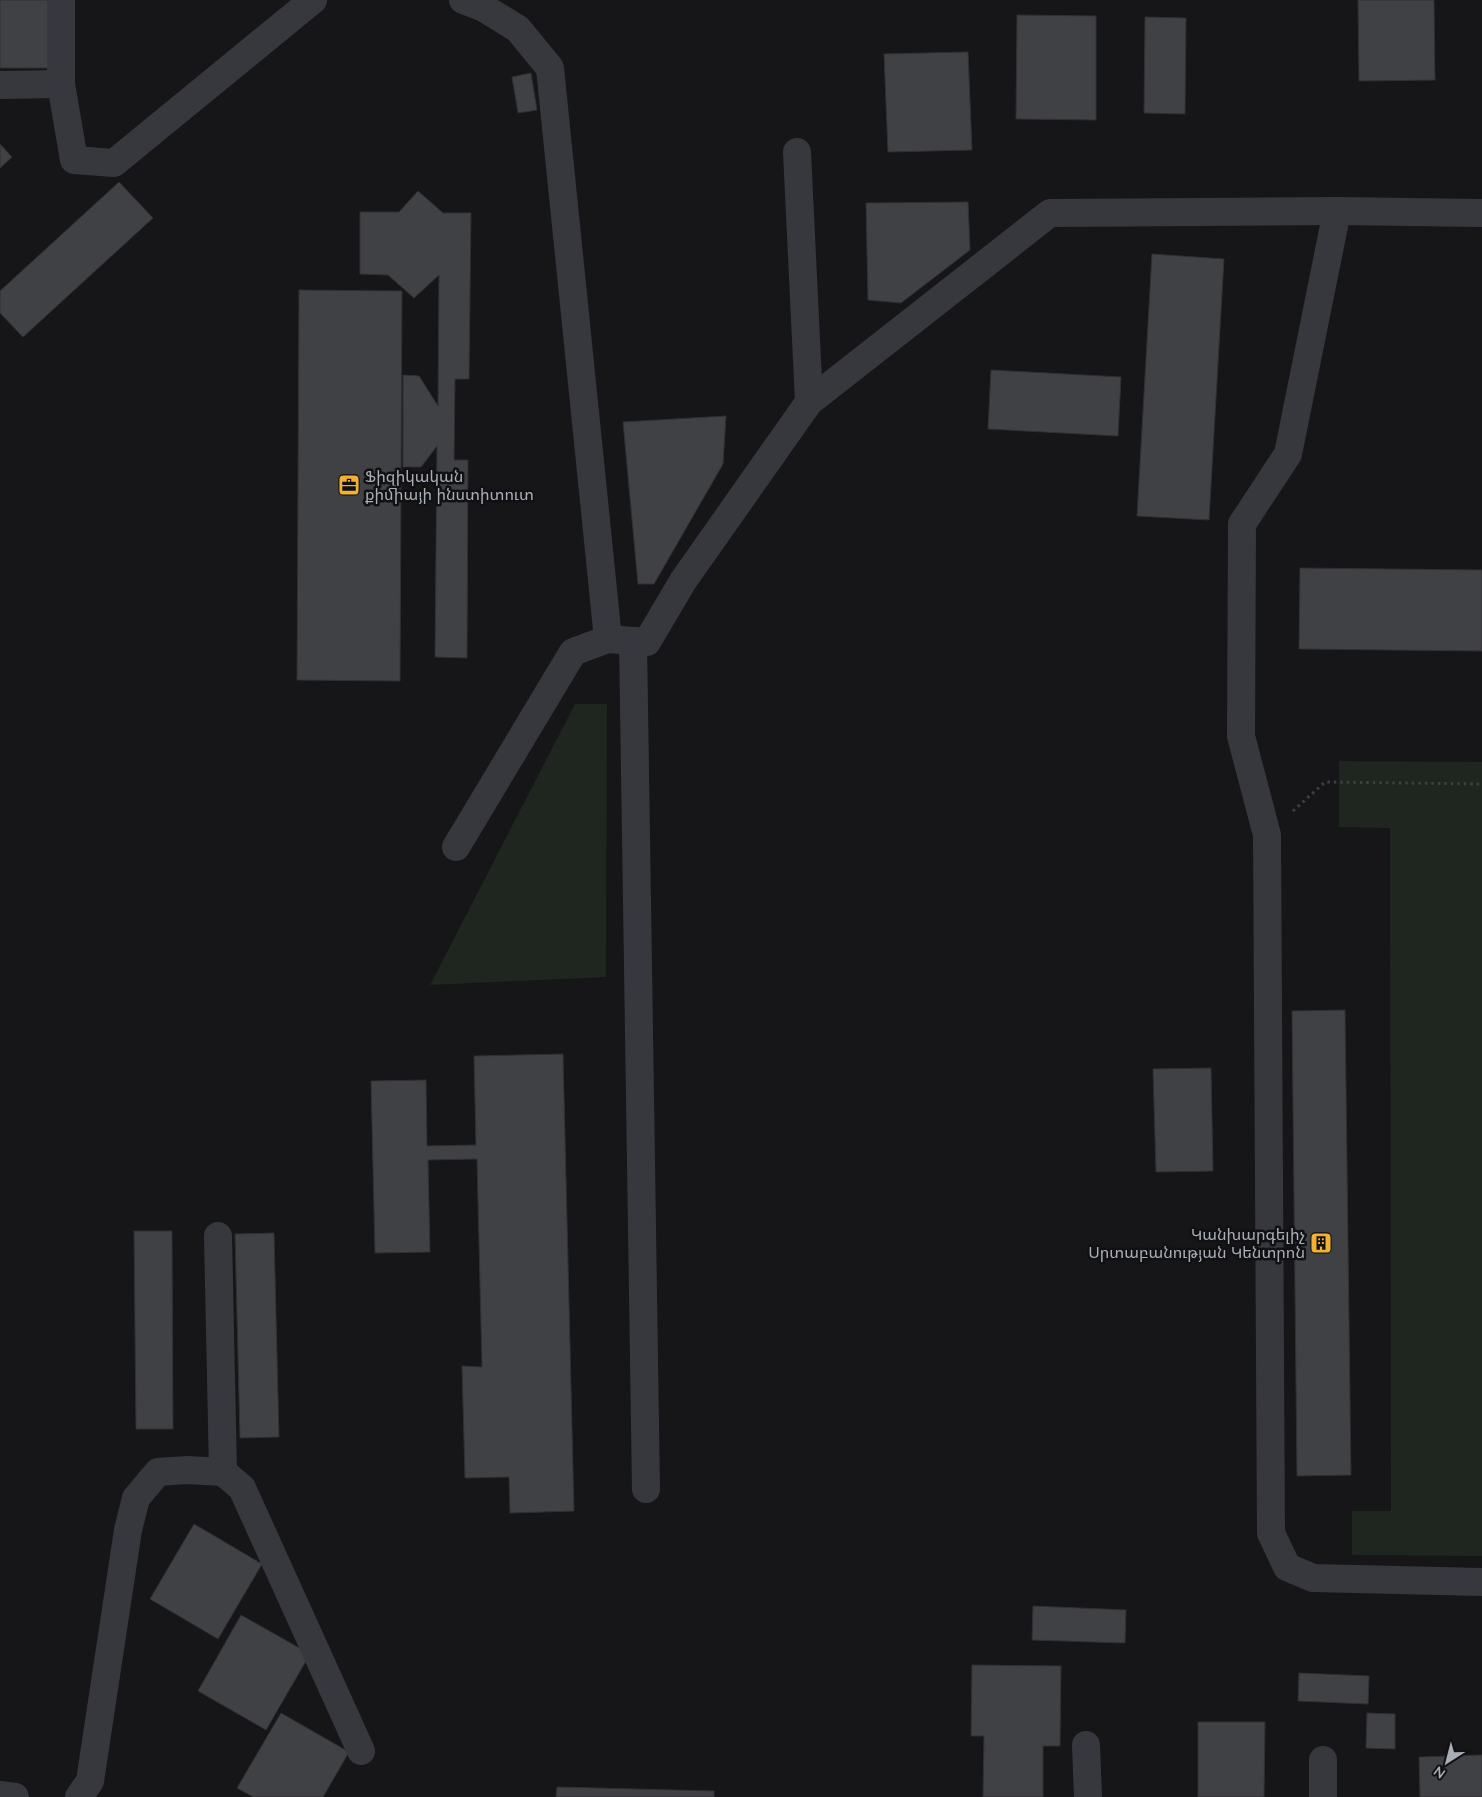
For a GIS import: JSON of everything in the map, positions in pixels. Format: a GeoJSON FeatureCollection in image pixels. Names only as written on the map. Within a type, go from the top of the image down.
{"type":"FeatureCollection","features":[{"type":"Feature","properties":{"kind":"street"},"geometry":{"type":"LineString","coordinates":[[61,0],[61,84],[74,160],[114,163],[313,0]]}},
{"type":"Feature","properties":{"kind":"street"},"geometry":{"type":"LineString","coordinates":[[463,0],[484,8],[518,30],[550,68],[621,640],[646,1489]]}},
{"type":"Feature","properties":{"kind":"street"},"geometry":{"type":"LineString","coordinates":[[0,85],[61,84]]}},
{"type":"Feature","properties":{"kind":"street"},"geometry":{"type":"LineString","coordinates":[[797,152],[808,402]]}},
{"type":"Feature","properties":{"kind":"street"},"geometry":{"type":"LineString","coordinates":[[456,847],[573,652],[621,640],[647,642],[682,581],[808,402],[1050,213],[1337,211],[1482,213]]}},
{"type":"Feature","properties":{"kind":"street"},"geometry":{"type":"LineString","coordinates":[[1337,211],[1288,454],[1242,524],[1241,736],[1266,835],[1271,1533],[1287,1567],[1314,1578],[1482,1582]]}},
{"type":"Feature","properties":{"kind":"street"},"geometry":{"type":"LineString","coordinates":[[218,1236],[222,1472]]}},
{"type":"Feature","properties":{"kind":"street"},"geometry":{"type":"LineString","coordinates":[[79,1797],[90,1781],[128,1530],[136,1498],[158,1472],[187,1470],[222,1472],[242,1488],[361,1751]]}},
{"type":"Feature","properties":{"kind":"street"},"geometry":{"type":"LineString","coordinates":[[1086,1744],[1088,1797]]}},
{"type":"Feature","properties":{"kind":"street"},"geometry":{"type":"LineString","coordinates":[[1323,1760],[1323,1797]]}},
{"type":"Feature","properties":{"kind":"street"},"geometry":{"type":"LineString","coordinates":[[0,1795],[15,1797]]}},
{"type":"Feature","properties":{"kind":"path"},"geometry":{"type":"LineString","coordinates":[[1266,835],[1324,782],[1482,784]]}},
{"type":"Feature","properties":{"kind":"shaded area"},"geometry":{"type":"Polygon","coordinates":[[[575,704],[607,704],[606,977],[430,985],[575,704]]]}},
{"type":"Feature","properties":{"kind":"shaded area"},"geometry":{"type":"Polygon","coordinates":[[[1339,761],[1482,762],[1482,1556],[1352,1555],[1352,1511],[1391,1511],[1390,828],[1339,827],[1339,761]]]}},
{"type":"Feature","properties":{"kind":"building"},"geometry":{"type":"Polygon","coordinates":[[[0,0],[48,0],[48,68],[0,68],[0,0]]]}},
{"type":"Feature","properties":{"kind":"building"},"geometry":{"type":"Polygon","coordinates":[[[1358,0],[1434,0],[1435,80],[1359,81],[1358,0]]]}},
{"type":"Feature","properties":{"kind":"building"},"geometry":{"type":"Polygon","coordinates":[[[1017,15],[1096,16],[1096,120],[1016,119],[1017,15]]]}},
{"type":"Feature","properties":{"kind":"building"},"geometry":{"type":"Polygon","coordinates":[[[1145,17],[1186,18],[1185,114],[1144,113],[1145,17]]]}},
{"type":"Feature","properties":{"kind":"building"},"geometry":{"type":"Polygon","coordinates":[[[968,52],[972,150],[888,152],[884,54],[968,52]]]}},
{"type":"Feature","properties":{"kind":"building"},"geometry":{"type":"Polygon","coordinates":[[[531,73],[537,110],[518,113],[512,77],[531,73]]]}},
{"type":"Feature","properties":{"kind":"building"},"geometry":{"type":"Polygon","coordinates":[[[0,144],[12,157],[0,168],[0,144]]]}},
{"type":"Feature","properties":{"kind":"building"},"geometry":{"type":"Polygon","coordinates":[[[119,182],[153,218],[23,337],[0,313],[0,291],[119,182]]]}},
{"type":"Feature","properties":{"kind":"building"},"geometry":{"type":"Polygon","coordinates":[[[418,191],[443,213],[471,213],[469,379],[455,379],[454,460],[468,460],[467,658],[435,657],[437,446],[421,467],[403,467],[403,375],[419,376],[438,406],[439,275],[414,298],[388,275],[360,274],[360,212],[399,212],[418,191]]]}},
{"type":"Feature","properties":{"kind":"building"},"geometry":{"type":"Polygon","coordinates":[[[968,202],[970,250],[901,303],[868,300],[866,203],[968,202]]]}},
{"type":"Feature","properties":{"kind":"building"},"geometry":{"type":"Polygon","coordinates":[[[1152,254],[1224,259],[1209,520],[1137,516],[1152,254]]]}},
{"type":"Feature","properties":{"kind":"building","name":"Ֆիզիկական քիմիայի ինստիտուտ"},"geometry":{"type":"Polygon","coordinates":[[[299,290],[402,291],[400,681],[297,680],[299,290]]]}},
{"type":"Feature","properties":{"kind":"building"},"geometry":{"type":"Polygon","coordinates":[[[991,370],[1121,377],[1118,436],[988,429],[991,370]]]}},
{"type":"Feature","properties":{"kind":"building"},"geometry":{"type":"Polygon","coordinates":[[[726,416],[723,464],[654,584],[638,584],[623,422],[726,416]]]}},
{"type":"Feature","properties":{"kind":"building"},"geometry":{"type":"Polygon","coordinates":[[[1300,568],[1482,570],[1482,651],[1299,649],[1300,568]]]}},
{"type":"Feature","properties":{"kind":"building","name":"Կանխարգելիչ Սրտաբանության Կենտրոն"},"geometry":{"type":"Polygon","coordinates":[[[1345,1010],[1351,1475],[1297,1476],[1292,1011],[1345,1010]]]}},
{"type":"Feature","properties":{"kind":"building"},"geometry":{"type":"Polygon","coordinates":[[[563,1054],[574,1511],[510,1513],[509,1477],[465,1478],[462,1366],[482,1367],[477,1159],[428,1160],[430,1252],[375,1253],[371,1081],[426,1080],[427,1146],[476,1145],[474,1056],[563,1054]]]}},
{"type":"Feature","properties":{"kind":"building"},"geometry":{"type":"Polygon","coordinates":[[[1211,1068],[1213,1171],[1156,1172],[1153,1069],[1211,1068]]]}},
{"type":"Feature","properties":{"kind":"building"},"geometry":{"type":"Polygon","coordinates":[[[134,1231],[172,1231],[173,1429],[136,1429],[134,1231]]]}},
{"type":"Feature","properties":{"kind":"building"},"geometry":{"type":"Polygon","coordinates":[[[274,1233],[279,1437],[240,1438],[235,1234],[274,1233]]]}},
{"type":"Feature","properties":{"kind":"building"},"geometry":{"type":"Polygon","coordinates":[[[194,1524],[262,1564],[218,1639],[150,1599],[194,1524]]]}},
{"type":"Feature","properties":{"kind":"building"},"geometry":{"type":"Polygon","coordinates":[[[1033,1606],[1126,1610],[1125,1643],[1032,1640],[1033,1606]]]}},
{"type":"Feature","properties":{"kind":"building"},"geometry":{"type":"Polygon","coordinates":[[[241,1615],[310,1654],[266,1730],[198,1691],[241,1615]]]}},
{"type":"Feature","properties":{"kind":"building"},"geometry":{"type":"Polygon","coordinates":[[[972,1665],[1061,1666],[1060,1746],[1043,1746],[1043,1797],[983,1797],[984,1736],[971,1736],[972,1665]]]}},
{"type":"Feature","properties":{"kind":"building"},"geometry":{"type":"Polygon","coordinates":[[[1299,1673],[1369,1676],[1368,1704],[1298,1701],[1299,1673]]]}},
{"type":"Feature","properties":{"kind":"building"},"geometry":{"type":"Polygon","coordinates":[[[281,1713],[349,1752],[323,1797],[253,1797],[237,1788],[281,1713]]]}},
{"type":"Feature","properties":{"kind":"building"},"geometry":{"type":"Polygon","coordinates":[[[1367,1713],[1395,1714],[1395,1749],[1366,1748],[1367,1713]]]}},
{"type":"Feature","properties":{"kind":"building"},"geometry":{"type":"Polygon","coordinates":[[[1198,1722],[1265,1722],[1264,1797],[1198,1797],[1198,1722]]]}},
{"type":"Feature","properties":{"kind":"building"},"geometry":{"type":"Polygon","coordinates":[[[1482,1755],[1482,1797],[1420,1797],[1419,1757],[1482,1755]]]}},
{"type":"Feature","properties":{"kind":"building"},"geometry":{"type":"Polygon","coordinates":[[[557,1787],[714,1791],[714,1797],[556,1797],[557,1787]]]}},
{"type":"Feature","properties":{"kind":"place","name":"Ֆիզիկական քիմիայի ինստիտուտ"},"geometry":{"type":"Point","coordinates":[349,485]}},
{"type":"Feature","properties":{"kind":"place","name":"Կանխարգելիչ Սրտաբանության Կենտրոն"},"geometry":{"type":"Point","coordinates":[1321,1243]}}]}
